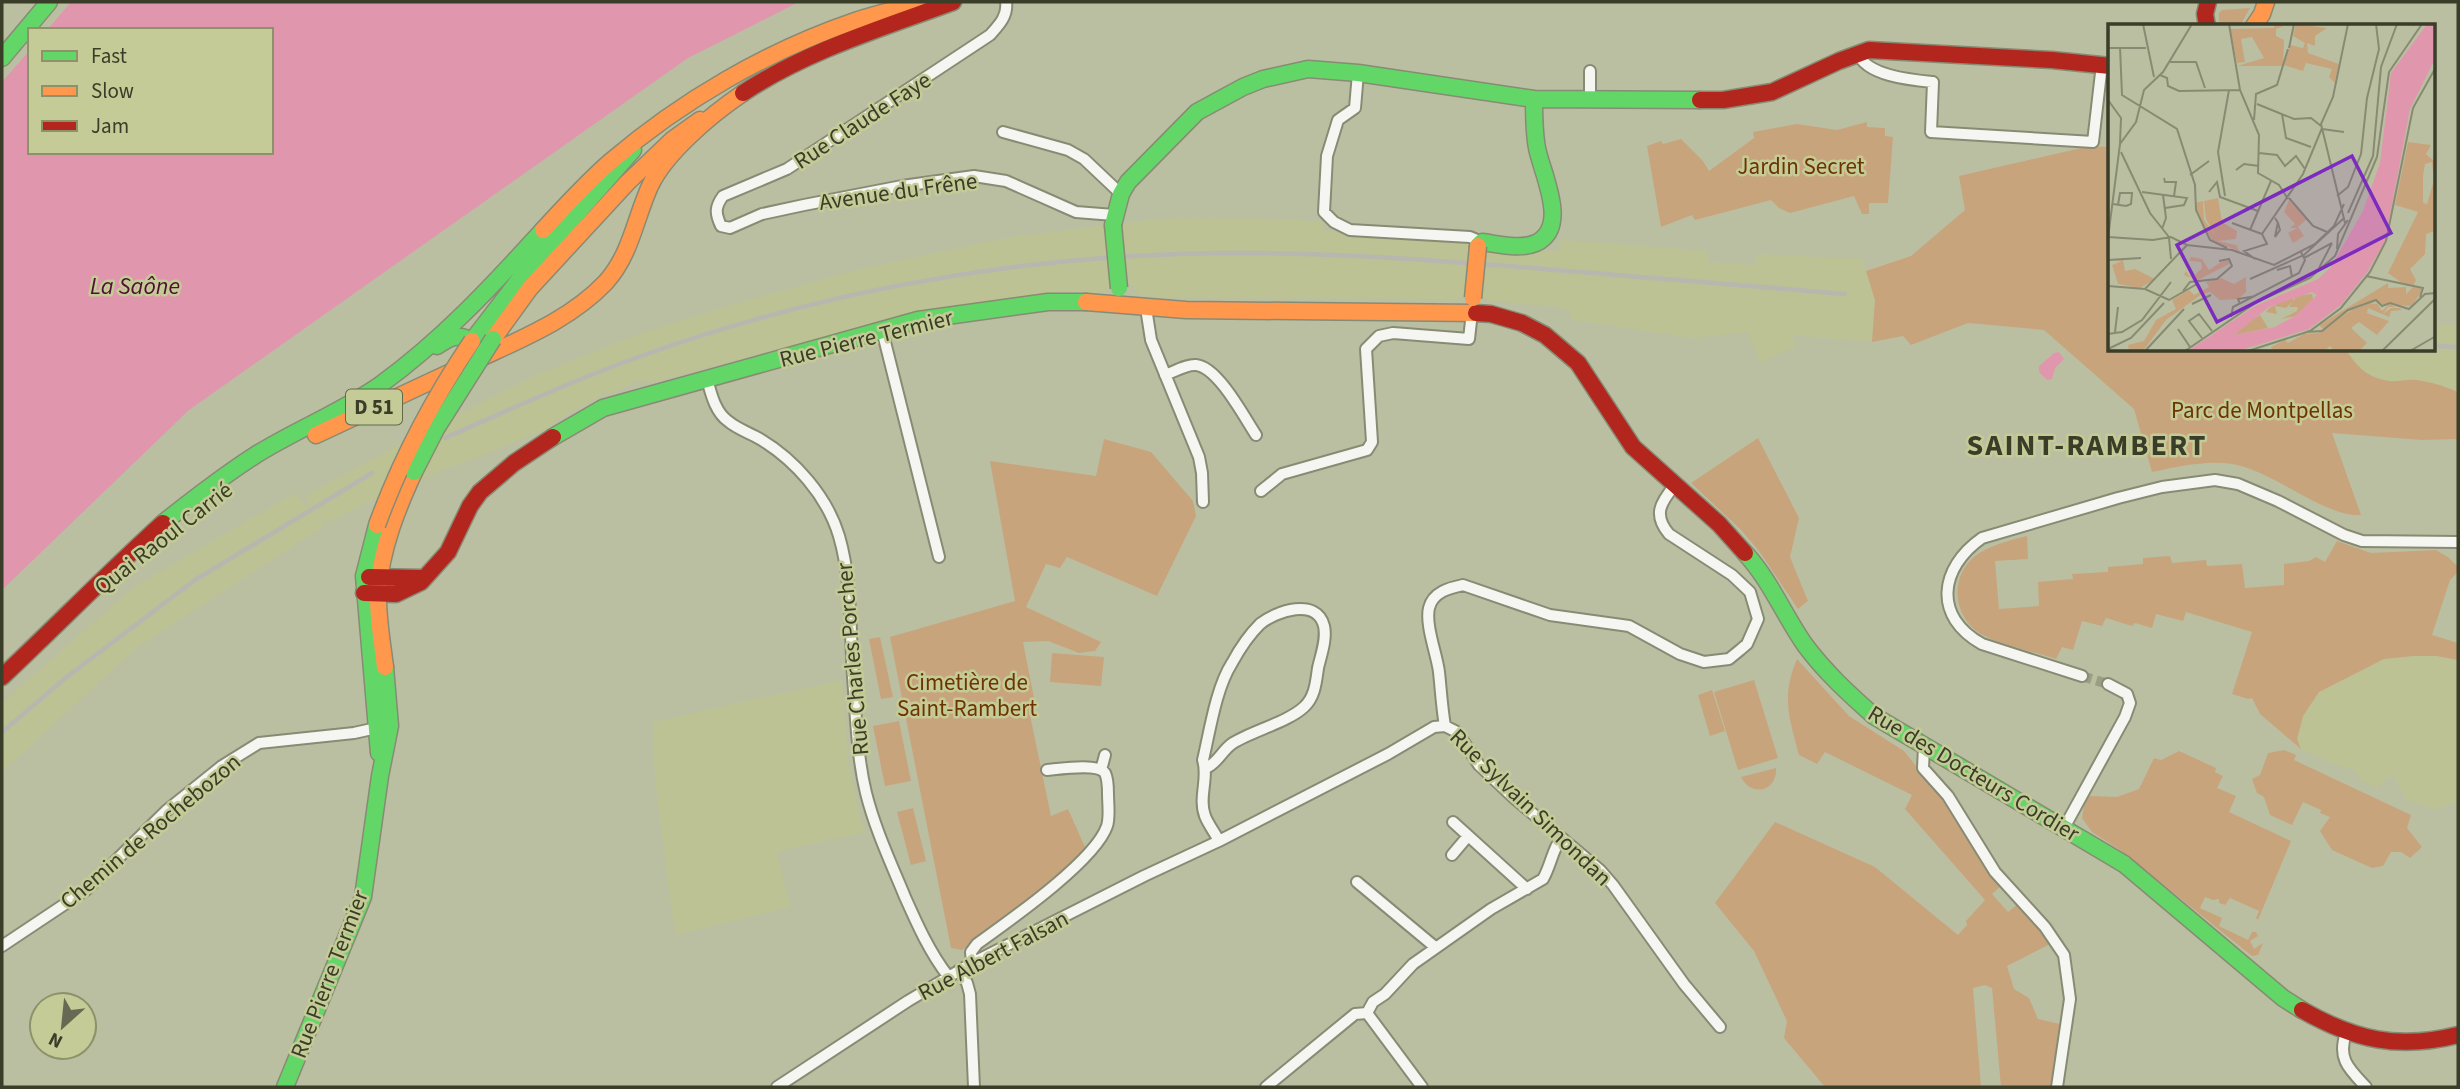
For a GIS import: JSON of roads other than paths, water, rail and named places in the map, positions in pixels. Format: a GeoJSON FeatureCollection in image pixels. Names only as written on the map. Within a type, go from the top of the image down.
{"type":"FeatureCollection","features":[{"type":"Feature","properties":{"kind":"street"},"geometry":{"type":"LineString","coordinates":[[2,58],[49,2]]}},
{"type":"Feature","properties":{"kind":"street","name":"Quai Raoul Carrié"},"geometry":{"type":"LineString","coordinates":[[83,600],[101,579],[165,521],[254,456],[360,398],[447,330],[484,295],[576,194],[611,161],[695,99],[778,52],[857,20],[927,2]]}},
{"type":"Feature","properties":{"kind":"street","name":"Quai Raoul Carrié"},"geometry":{"type":"LineString","coordinates":[[83,600],[203,504],[279,455],[344,421],[573,312],[617,269],[631,242],[642,205],[661,166],[721,108],[765,81],[820,53],[868,32],[953,2]]}},
{"type":"Feature","properties":{"kind":"street","name":"Rue Claude Faye"},"geometry":{"type":"LineString","coordinates":[[721,226],[716,215],[716,205],[723,196],[787,169],[990,36],[1002,23],[1007,10],[1006,2]]}},
{"type":"Feature","properties":{"kind":"street"},"geometry":{"type":"LineString","coordinates":[[2207,24],[2205,14],[2208,2]]}},
{"type":"Feature","properties":{"kind":"street"},"geometry":{"type":"LineString","coordinates":[[2255,24],[2266,2]]}},
{"type":"Feature","properties":{"kind":"street"},"geometry":{"type":"LineString","coordinates":[[1119,305],[1114,220],[1121,194],[1137,172],[1198,112],[1263,79],[1308,69],[1359,73],[1534,99],[1723,100],[1760,96],[1858,53],[1869,50],[2106,65],[2093,142],[1931,132],[1933,82],[1897,78],[1865,64],[1858,53]]}},
{"type":"Feature","properties":{"kind":"street"},"geometry":{"type":"LineString","coordinates":[[1590,71],[1590,99]]}},
{"type":"Feature","properties":{"kind":"street"},"geometry":{"type":"LineString","coordinates":[[1359,73],[1355,108],[1338,120],[1327,156],[1324,212],[1334,222],[1350,230],[1470,237],[1480,244],[1530,245],[1539,242],[1552,227],[1552,201],[1538,153],[1534,99]]}},
{"type":"Feature","properties":{"kind":"street","name":"Rue Pierre Termier"},"geometry":{"type":"LineString","coordinates":[[371,585],[393,519],[436,429],[493,338],[530,288],[627,183],[671,140],[721,108]]}},
{"type":"Feature","properties":{"kind":"street"},"geometry":{"type":"LineString","coordinates":[[1003,132],[1068,150],[1084,159],[1121,194]]}},
{"type":"Feature","properties":{"kind":"street","name":"Rue Pierre Termier"},"geometry":{"type":"LineString","coordinates":[[285,1087],[363,897],[384,727],[370,548],[388,492],[410,445],[471,341],[522,276],[648,133]]}},
{"type":"Feature","properties":{"kind":"street","name":"Avenue du Frêne"},"geometry":{"type":"LineString","coordinates":[[721,226],[730,228],[762,214],[804,205],[902,186],[974,176],[1006,181],[1076,212],[1114,220]]}},
{"type":"Feature","properties":{"kind":"street","name":"Rue Pierre Termier"},"geometry":{"type":"LineString","coordinates":[[585,206],[611,183],[627,183]]}},
{"type":"Feature","properties":{"kind":"street"},"geometry":{"type":"LineString","coordinates":[[627,183],[639,191],[642,205]]}},
{"type":"Feature","properties":{"kind":"street"},"geometry":{"type":"LineString","coordinates":[[1261,491],[1282,474],[1370,447],[1372,442],[1366,349],[1379,336],[1393,333],[1469,339],[1480,244]]}},
{"type":"Feature","properties":{"kind":"street","name":"Rue Pierre Termier"},"geometry":{"type":"LineString","coordinates":[[371,585],[395,595],[410,589],[448,552],[465,513],[486,486],[564,429],[603,408],[918,320],[1048,302],[1186,310],[1472,305]]}},
{"type":"Feature","properties":{"kind":"street","name":"Rue des Docteurs Cordier"},"geometry":{"type":"LineString","coordinates":[[1472,305],[1522,323],[1565,349],[1593,384],[1633,447],[1719,524],[1760,569],[1804,643],[1838,684],[1874,716],[2124,864],[2283,998],[2310,1016],[2367,1040],[2398,1043],[2458,1035]]}},
{"type":"Feature","properties":{"kind":"street"},"geometry":{"type":"LineString","coordinates":[[1146,308],[1151,340],[1199,457],[1203,502]]}},
{"type":"Feature","properties":{"kind":"street"},"geometry":{"type":"LineString","coordinates":[[881,330],[939,557]]}},
{"type":"Feature","properties":{"kind":"street"},"geometry":{"type":"LineString","coordinates":[[382,383],[452,336],[461,335],[471,341]]}},
{"type":"Feature","properties":{"kind":"street","name":"Rue Pierre Termier"},"geometry":{"type":"LineString","coordinates":[[465,381],[475,349],[471,341]]}},
{"type":"Feature","properties":{"kind":"street"},"geometry":{"type":"LineString","coordinates":[[1165,376],[1192,365],[1204,366],[1215,375],[1256,435]]}},
{"type":"Feature","properties":{"kind":"street","name":"Rue Charles Porcher"},"geometry":{"type":"LineString","coordinates":[[707,379],[717,408],[727,421],[761,439],[804,475],[827,507],[838,534],[845,563],[858,740],[866,793],[883,844],[911,909],[948,976]]}},
{"type":"Feature","properties":{"kind":"street"},"geometry":{"type":"LineString","coordinates":[[2082,676],[1982,643],[1967,635],[1956,621],[1949,604],[1948,589],[1951,574],[1968,548],[1982,538],[2118,498],[2162,487],[2215,480],[2238,484],[2362,541],[2458,543]]}},
{"type":"Feature","properties":{"kind":"street","name":"Rue Sylvain Simondan"},"geometry":{"type":"LineString","coordinates":[[1675,485],[1665,497],[1658,515],[1661,525],[1669,534],[1731,575],[1750,592],[1758,619],[1746,644],[1729,659],[1704,662],[1680,654],[1629,626],[1550,615],[1463,585],[1438,594],[1429,608],[1430,632],[1439,670],[1446,726],[1457,732],[1479,765],[1600,870],[1684,984],[1720,1027]]}},
{"type":"Feature","properties":{"kind":"street","name":"D 51"},"geometry":{"type":"LineString","coordinates":[[2,677],[83,600]]}},
{"type":"Feature","properties":{"kind":"street"},"geometry":{"type":"LineString","coordinates":[[1206,768],[1213,765],[1230,745],[1302,709],[1312,698],[1325,637],[1320,616],[1295,608],[1271,617],[1260,625],[1225,675],[1203,760],[1206,768],[1204,815],[1219,841]]}},
{"type":"Feature","properties":{"kind":"street"},"geometry":{"type":"LineString","coordinates":[[2064,828],[2125,717],[2130,703],[2127,695],[2108,684]]}},
{"type":"Feature","properties":{"kind":"street","name":"Rue Albert Falsan"},"geometry":{"type":"LineString","coordinates":[[777,1087],[959,970],[1219,841],[1388,754],[1434,727],[1446,726]]}},
{"type":"Feature","properties":{"kind":"street","name":"Chemin de Rochebozon"},"geometry":{"type":"LineString","coordinates":[[2,946],[86,890],[166,811],[222,765],[259,743],[354,733],[384,727]]}},
{"type":"Feature","properties":{"kind":"street"},"geometry":{"type":"LineString","coordinates":[[1924,747],[1923,768],[1948,796],[1995,872],[2045,927],[2064,955],[2070,999],[2057,1087]]}},
{"type":"Feature","properties":{"kind":"street"},"geometry":{"type":"LineString","coordinates":[[1101,769],[1105,755]]}},
{"type":"Feature","properties":{"kind":"street"},"geometry":{"type":"LineString","coordinates":[[972,963],[971,952],[977,944],[1048,891],[1095,847],[1108,825],[1108,785],[1101,769],[1047,770]]}},
{"type":"Feature","properties":{"kind":"street"},"geometry":{"type":"LineString","coordinates":[[1453,822],[1527,889]]}},
{"type":"Feature","properties":{"kind":"street"},"geometry":{"type":"LineString","coordinates":[[1452,855],[1468,836]]}},
{"type":"Feature","properties":{"kind":"street"},"geometry":{"type":"LineString","coordinates":[[1367,1013],[1373,1002],[1385,994],[1413,964],[1490,909],[1543,878],[1554,848],[1561,838]]}},
{"type":"Feature","properties":{"kind":"street"},"geometry":{"type":"LineString","coordinates":[[1357,882],[1436,947]]}},
{"type":"Feature","properties":{"kind":"street"},"geometry":{"type":"LineString","coordinates":[[959,970],[970,994],[974,1087]]}},
{"type":"Feature","properties":{"kind":"street"},"geometry":{"type":"LineString","coordinates":[[1266,1087],[1355,1014],[1367,1013]]}},
{"type":"Feature","properties":{"kind":"street"},"geometry":{"type":"LineString","coordinates":[[1367,1013],[1423,1087]]}},
{"type":"Feature","properties":{"kind":"street"},"geometry":{"type":"LineString","coordinates":[[2346,1033],[2342,1047],[2343,1056],[2354,1075],[2366,1087]]}},
{"type":"Feature","properties":{"kind":"water","name":"La Saône"},"geometry":{"type":"Polygon","coordinates":[[[71,2],[799,2],[688,58],[189,410],[2,590],[2,82],[28,52],[28,154],[273,154],[273,28],[49,28],[71,2]]]}},
{"type":"Feature","properties":{"kind":"water"},"geometry":{"type":"Polygon","coordinates":[[[2059,352],[2064,359],[2055,368],[2052,379],[2047,380],[2039,372],[2039,366],[2059,352]]]}},
{"type":"Feature","properties":{"kind":"tunnel"},"geometry":{"type":"LineString","coordinates":[[2082,676],[2108,684]]}},
{"type":"Feature","properties":{"kind":"railway"},"geometry":{"type":"LineString","coordinates":[[445,438],[594,374],[708,333],[774,314],[907,284],[1043,264],[1178,254],[1316,254],[1453,262],[1845,294]]}},
{"type":"Feature","properties":{"kind":"railway"},"geometry":{"type":"LineString","coordinates":[[2436,346],[2458,347]]}},
{"type":"Feature","properties":{"kind":"railway"},"geometry":{"type":"LineString","coordinates":[[2,732],[68,676],[195,580],[372,473]]}},
{"type":"Feature","properties":{"kind":"district","name":"SAINT-RAMBERT"},"geometry":{"type":"Point","coordinates":[2087,445]}},
{"type":"Feature","properties":{"kind":"park label","name":"Jardin Secret"},"geometry":{"type":"Point","coordinates":[1801,166]}},
{"type":"Feature","properties":{"kind":"park label","name":"Parc de Montpellas"},"geometry":{"type":"Point","coordinates":[2262,410]}},
{"type":"Feature","properties":{"kind":"park label","name":"Cimetière de Saint-Rambert"},"geometry":{"type":"Point","coordinates":[967,695]}}]}
